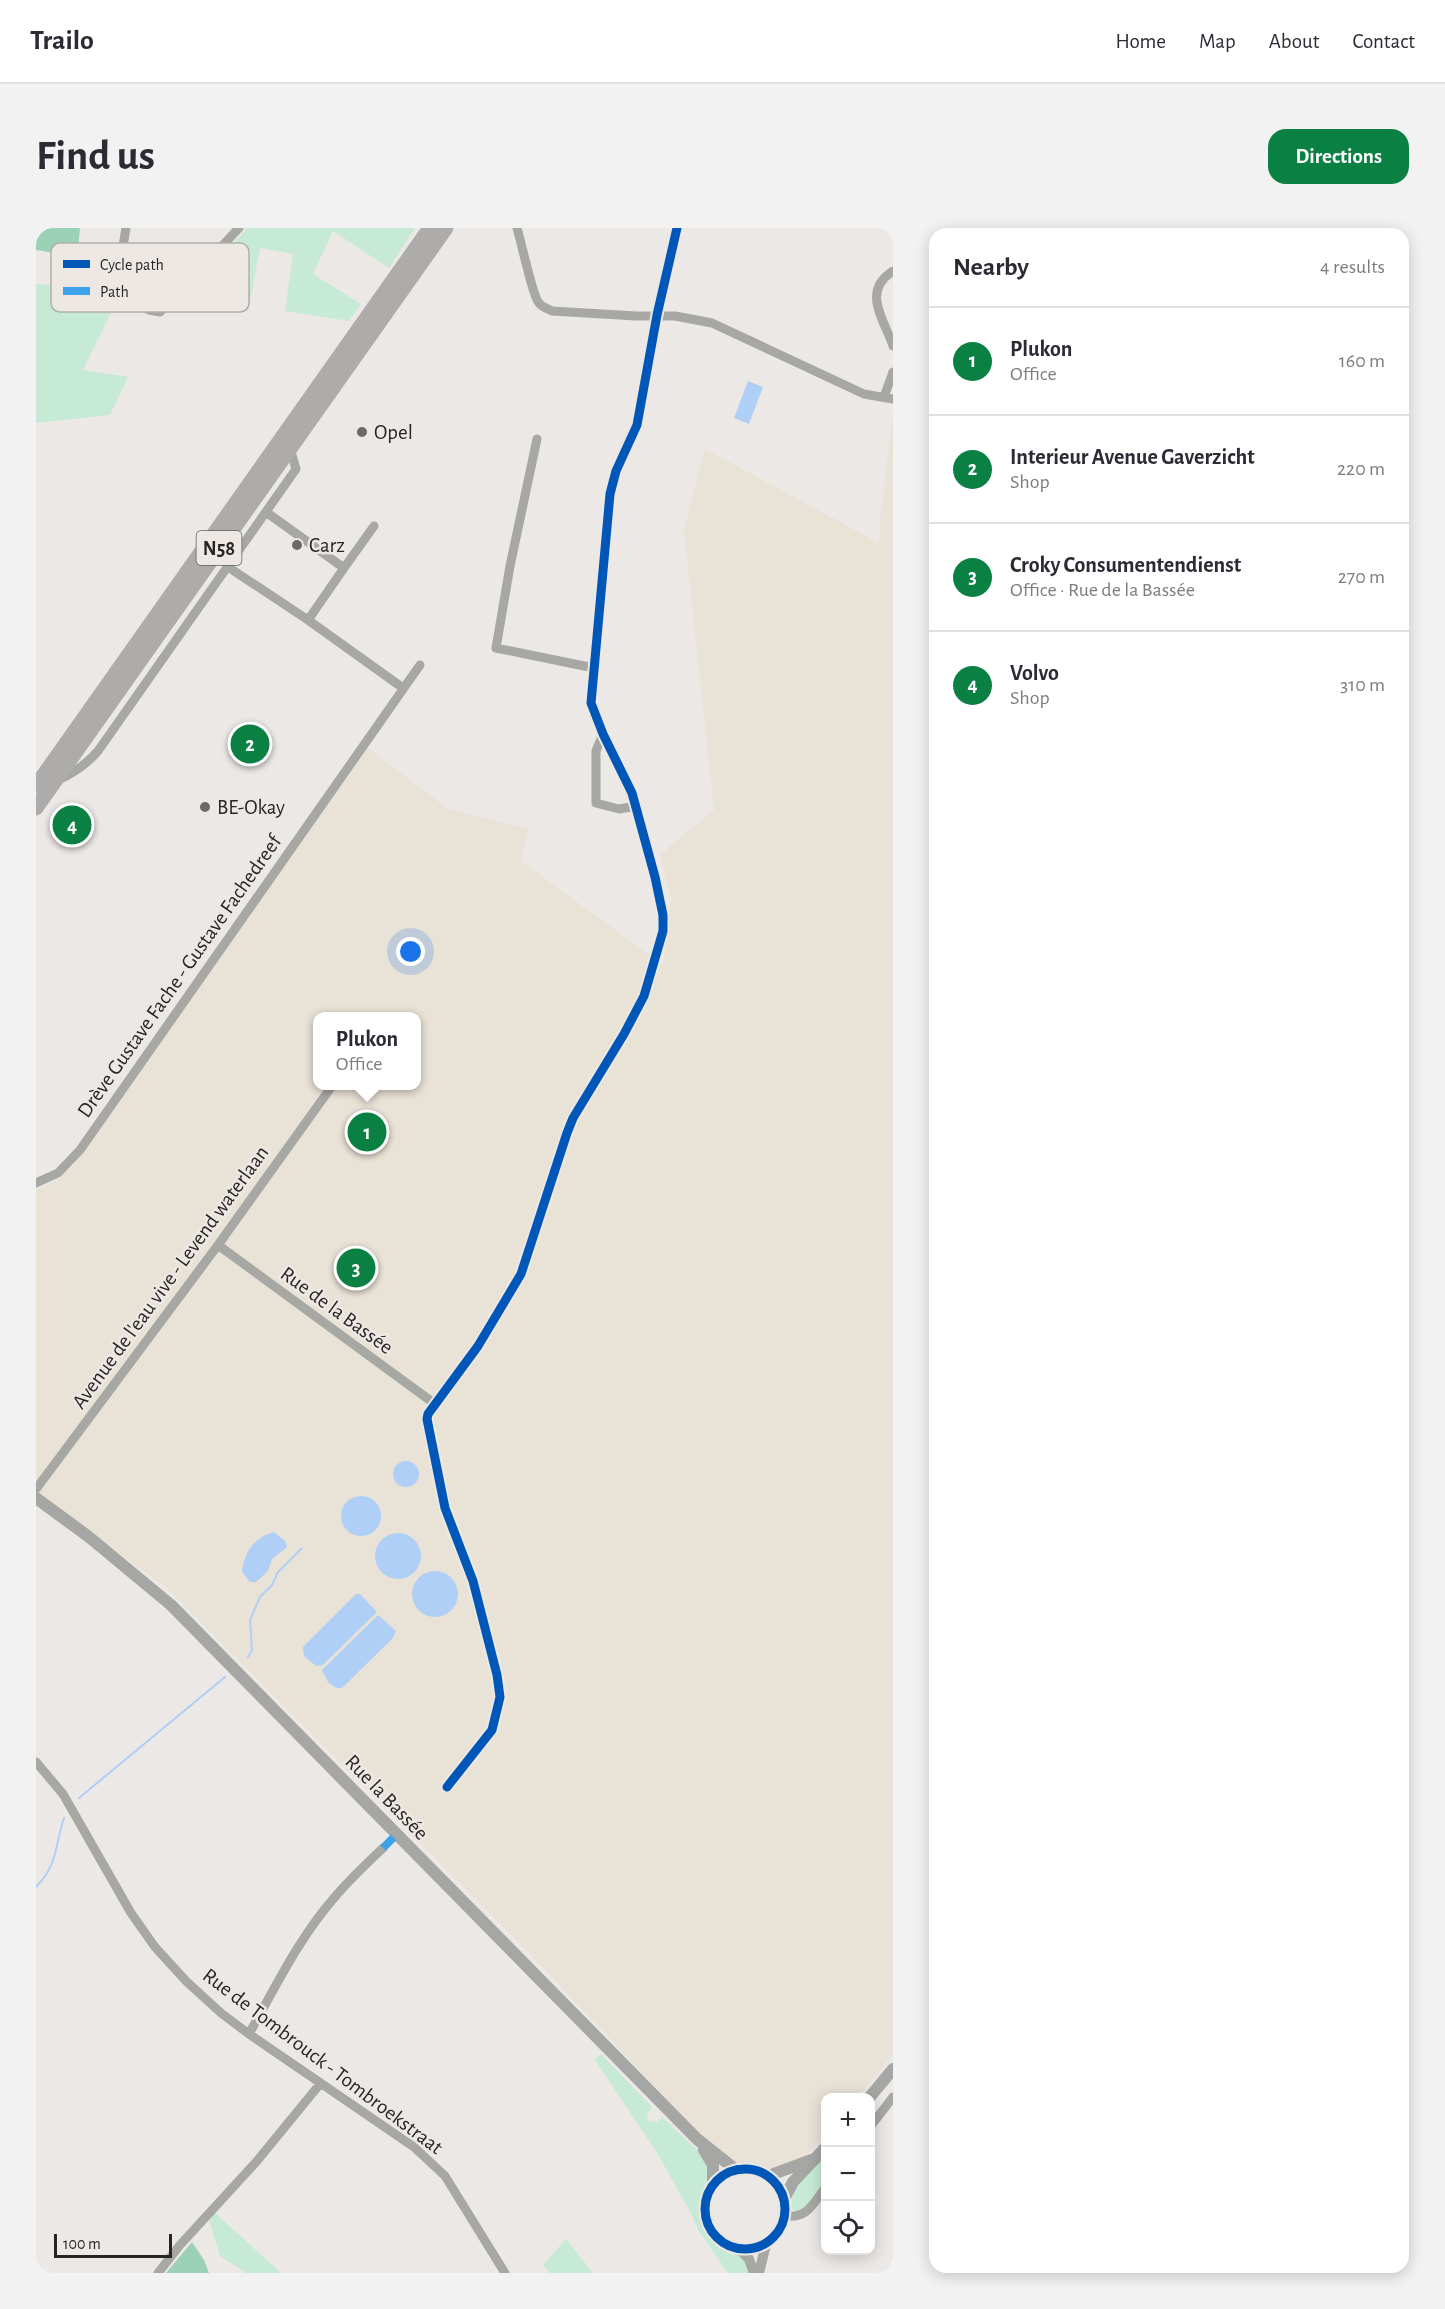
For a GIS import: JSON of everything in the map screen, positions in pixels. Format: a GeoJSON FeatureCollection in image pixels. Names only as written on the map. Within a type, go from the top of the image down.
{"type":"FeatureCollection","features":[{"type":"Feature","properties":{"kind":"highway","name":"N58"},"geometry":{"type":"LineString","coordinates":[[36,786],[430,228]]}},
{"type":"Feature","properties":{"kind":"highway","name":"N58"},"geometry":{"type":"LineString","coordinates":[[36,808],[446,228]]}},
{"type":"Feature","properties":{"kind":"main road","name":"Rue la Bassée"},"geometry":{"type":"LineString","coordinates":[[36,1498],[89,1537],[171,1605],[698,2139],[736,2170]]}},
{"type":"Feature","properties":{"kind":"main road"},"geometry":{"type":"LineString","coordinates":[[872,2093],[893,2069]]}},
{"type":"Feature","properties":{"kind":"main road","name":"Rue la Bassée"},"geometry":{"type":"LineString","coordinates":[[698,2139],[712,2165],[713,2185]]}},
{"type":"Feature","properties":{"kind":"main road"},"geometry":{"type":"LineString","coordinates":[[784,2199],[793,2181],[821,2151]]}},
{"type":"Feature","properties":{"kind":"main road"},"geometry":{"type":"LineString","coordinates":[[768,2176],[812,2160]]}},
{"type":"Feature","properties":{"kind":"main road"},"geometry":{"type":"LineString","coordinates":[[736,2170],[751,2170],[768,2176],[776,2184],[784,2199],[785,2216],[779,2230],[766,2244],[754,2249],[740,2250],[723,2243],[713,2234],[708,2224],[705,2204],[713,2185],[725,2175],[736,2170]]}},
{"type":"Feature","properties":{"kind":"street"},"geometry":{"type":"LineString","coordinates":[[123,243],[126,228]]}},
{"type":"Feature","properties":{"kind":"street"},"geometry":{"type":"LineString","coordinates":[[225,243],[239,228]]}},
{"type":"Feature","properties":{"kind":"street"},"geometry":{"type":"LineString","coordinates":[[518,228],[533,293],[540,304],[552,310],[636,316],[657,315],[712,323],[864,394],[889,398],[893,372]]}},
{"type":"Feature","properties":{"kind":"street"},"geometry":{"type":"LineString","coordinates":[[447,1787],[492,1730],[500,1697],[497,1675],[476,1590],[445,1508],[427,1419],[435,1404],[478,1346],[513,1289],[528,1258],[573,1118],[624,1034],[651,977],[663,931],[663,915],[656,877],[632,793],[603,734],[591,703],[610,494],[616,471],[637,425],[657,315],[677,228]]}},
{"type":"Feature","properties":{"kind":"street"},"geometry":{"type":"LineString","coordinates":[[893,271],[877,286],[875,294],[893,346]]}},
{"type":"Feature","properties":{"kind":"street"},"geometry":{"type":"LineString","coordinates":[[537,439],[510,566],[496,648],[594,668]]}},
{"type":"Feature","properties":{"kind":"street"},"geometry":{"type":"LineString","coordinates":[[55,782],[87,764],[98,751],[228,567],[296,469],[290,448]]}},
{"type":"Feature","properties":{"kind":"street"},"geometry":{"type":"LineString","coordinates":[[534,451],[546,453]]}},
{"type":"Feature","properties":{"kind":"street"},"geometry":{"type":"LineString","coordinates":[[266,512],[344,568]]}},
{"type":"Feature","properties":{"kind":"street"},"geometry":{"type":"LineString","coordinates":[[308,620],[374,526]]}},
{"type":"Feature","properties":{"kind":"street"},"geometry":{"type":"LineString","coordinates":[[228,567],[308,620],[403,688]]}},
{"type":"Feature","properties":{"kind":"street","name":"Drève Gustave Fache - Gustave Fachedreef"},"geometry":{"type":"LineString","coordinates":[[36,1183],[58,1173],[80,1150],[420,665]]}},
{"type":"Feature","properties":{"kind":"street"},"geometry":{"type":"LineString","coordinates":[[603,734],[596,751],[595,800],[602,806],[619,809],[636,806]]}},
{"type":"Feature","properties":{"kind":"street","name":"Avenue de l'eau vive - Levend waterlaan"},"geometry":{"type":"LineString","coordinates":[[36,1489],[218,1245],[329,1090]]}},
{"type":"Feature","properties":{"kind":"street","name":"Rue de la Bassée"},"geometry":{"type":"LineString","coordinates":[[218,1245],[435,1404]]}},
{"type":"Feature","properties":{"kind":"street","name":"Rue de Tombrouck - Tombroekstraat"},"geometry":{"type":"LineString","coordinates":[[36,1762],[63,1794],[131,1913],[154,1947],[186,1982],[249,2034],[414,2147],[445,2176],[506,2273]]}},
{"type":"Feature","properties":{"kind":"street"},"geometry":{"type":"LineString","coordinates":[[249,2034],[297,1948],[334,1898],[383,1848]]}},
{"type":"Feature","properties":{"kind":"street"},"geometry":{"type":"LineString","coordinates":[[158,2273],[180,2245],[257,2161],[320,2084]]}},
{"type":"Feature","properties":{"kind":"street"},"geometry":{"type":"LineString","coordinates":[[875,2120],[893,2097]]}},
{"type":"Feature","properties":{"kind":"street"},"geometry":{"type":"LineString","coordinates":[[785,2216],[800,2216],[821,2192]]}},
{"type":"Feature","properties":{"kind":"street"},"geometry":{"type":"LineString","coordinates":[[757,2273],[766,2244]]}},
{"type":"Feature","properties":{"kind":"street"},"geometry":{"type":"LineString","coordinates":[[740,2250],[757,2273]]}},
{"type":"Feature","properties":{"kind":"shaded area"},"geometry":{"type":"Polygon","coordinates":[[[893,414],[893,2054],[861,2093],[821,2093],[821,2139],[803,2158],[780,2170],[732,2161],[718,2153],[527,1951],[167,1588],[36,1493],[36,1189],[53,1183],[74,1165],[368,748],[448,809],[528,829],[521,861],[663,965],[671,899],[660,855],[714,810],[684,530],[705,449],[879,543],[893,414]]]}},
{"type":"Feature","properties":{"kind":"green space"},"geometry":{"type":"Polygon","coordinates":[[[36,228],[80,228],[79,243],[51,243],[51,252],[36,250],[36,228]]]}},
{"type":"Feature","properties":{"kind":"green space"},"geometry":{"type":"Polygon","coordinates":[[[247,228],[415,228],[389,268],[333,231],[313,274],[361,304],[349,321],[285,311],[293,254],[260,248],[249,306],[249,243],[234,243],[247,228]]]}},
{"type":"Feature","properties":{"kind":"green space"},"geometry":{"type":"Polygon","coordinates":[[[36,284],[51,285],[51,312],[111,312],[83,370],[128,377],[110,415],[36,423],[36,284]]]}},
{"type":"Feature","properties":{"kind":"green space"},"geometry":{"type":"Polygon","coordinates":[[[601,2054],[652,2107],[647,2115],[648,2121],[657,2122],[662,2117],[695,2148],[698,2148],[708,2169],[699,2210],[702,2226],[717,2245],[741,2255],[751,2273],[728,2273],[699,2231],[656,2151],[595,2060],[601,2054]]]}},
{"type":"Feature","properties":{"kind":"green space"},"geometry":{"type":"Polygon","coordinates":[[[821,2160],[821,2186],[803,2211],[795,2211],[792,2209],[794,2193],[808,2173],[821,2160]]]}},
{"type":"Feature","properties":{"kind":"green space"},"geometry":{"type":"Polygon","coordinates":[[[215,2213],[281,2273],[246,2273],[220,2256],[209,2220],[215,2213]]]}},
{"type":"Feature","properties":{"kind":"green space"},"geometry":{"type":"Polygon","coordinates":[[[566,2239],[593,2273],[550,2273],[543,2265],[566,2239]]]}},
{"type":"Feature","properties":{"kind":"green space"},"geometry":{"type":"Polygon","coordinates":[[[192,2242],[204,2260],[209,2273],[166,2273],[192,2242]]]}},
{"type":"Feature","properties":{"kind":"water"},"geometry":{"type":"Polygon","coordinates":[[[748,381],[763,387],[749,424],[734,418],[748,381]]]}},
{"type":"Feature","properties":{"kind":"water"},"geometry":{"type":"Polygon","coordinates":[[[406,1461],[415,1465],[419,1474],[415,1483],[406,1487],[397,1483],[393,1474],[397,1465],[406,1461]]]}},
{"type":"Feature","properties":{"kind":"water"},"geometry":{"type":"Polygon","coordinates":[[[361,1496],[369,1497],[375,1502],[380,1508],[380,1524],[375,1530],[369,1535],[361,1536],[353,1535],[347,1530],[342,1524],[341,1516],[342,1508],[347,1502],[353,1497],[361,1496]]]}},
{"type":"Feature","properties":{"kind":"water"},"geometry":{"type":"Polygon","coordinates":[[[274,1532],[285,1541],[287,1547],[272,1559],[268,1571],[256,1582],[250,1582],[242,1572],[245,1558],[251,1546],[267,1534],[274,1532]]]}},
{"type":"Feature","properties":{"kind":"water"},"geometry":{"type":"Polygon","coordinates":[[[398,1533],[414,1540],[421,1556],[414,1572],[398,1579],[382,1572],[375,1556],[382,1540],[398,1533]]]}},
{"type":"Feature","properties":{"kind":"water"},"geometry":{"type":"Polygon","coordinates":[[[435,1571],[451,1578],[458,1594],[451,1610],[435,1617],[419,1610],[412,1594],[419,1578],[435,1571]]]}},
{"type":"Feature","properties":{"kind":"water"},"geometry":{"type":"Polygon","coordinates":[[[356,1594],[360,1594],[376,1613],[323,1665],[316,1666],[304,1656],[303,1647],[356,1594]]]}},
{"type":"Feature","properties":{"kind":"water"},"geometry":{"type":"Polygon","coordinates":[[[378,1615],[396,1631],[393,1638],[342,1688],[336,1688],[328,1682],[322,1670],[378,1615]]]}},
{"type":"Feature","properties":{"kind":"waterway"},"geometry":{"type":"LineString","coordinates":[[248,1657],[252,1650],[250,1620],[260,1597],[272,1585],[278,1572],[302,1548]]}},
{"type":"Feature","properties":{"kind":"waterway"},"geometry":{"type":"LineString","coordinates":[[79,1798],[225,1677]]}},
{"type":"Feature","properties":{"kind":"waterway"},"geometry":{"type":"LineString","coordinates":[[36,1887],[52,1863],[64,1818]]}},
{"type":"Feature","properties":{"kind":"marked path"},"geometry":{"type":"LineString","coordinates":[[383,1848],[397,1834]]}},
{"type":"Feature","properties":{"kind":"cycle path"},"geometry":{"type":"LineString","coordinates":[[447,1787],[492,1730],[500,1697],[497,1675],[473,1581],[445,1508],[427,1419],[428,1414],[478,1346],[521,1274],[573,1118],[624,1034],[644,996],[663,931],[663,915],[655,877],[632,793],[603,734],[591,703],[610,494],[616,471],[637,425],[657,315],[677,228]]}},
{"type":"Feature","properties":{"kind":"cycle path"},"geometry":{"type":"LineString","coordinates":[[745,2169],[760,2172],[773,2181],[782,2194],[785,2209],[782,2224],[773,2237],[760,2246],[745,2249],[730,2246],[717,2237],[708,2224],[705,2209],[708,2194],[717,2181],[730,2172],[745,2169]]}},
{"type":"Feature","properties":{"kind":"place","name":"Opel"},"geometry":{"type":"Point","coordinates":[362,432]}},
{"type":"Feature","properties":{"kind":"place","name":"Carz"},"geometry":{"type":"Point","coordinates":[297,545]}},
{"type":"Feature","properties":{"kind":"place","name":"Interieur Avenue Gaverzicht"},"geometry":{"type":"Point","coordinates":[250,744]}},
{"type":"Feature","properties":{"kind":"place","name":"BE-Okay"},"geometry":{"type":"Point","coordinates":[205,807]}},
{"type":"Feature","properties":{"kind":"place","name":"Volvo"},"geometry":{"type":"Point","coordinates":[72,825]}},
{"type":"Feature","properties":{"kind":"place","name":"Plukon"},"geometry":{"type":"Point","coordinates":[367,1132]}},
{"type":"Feature","properties":{"kind":"place","name":"Croky Consumentendienst"},"geometry":{"type":"Point","coordinates":[356,1268]}}]}
